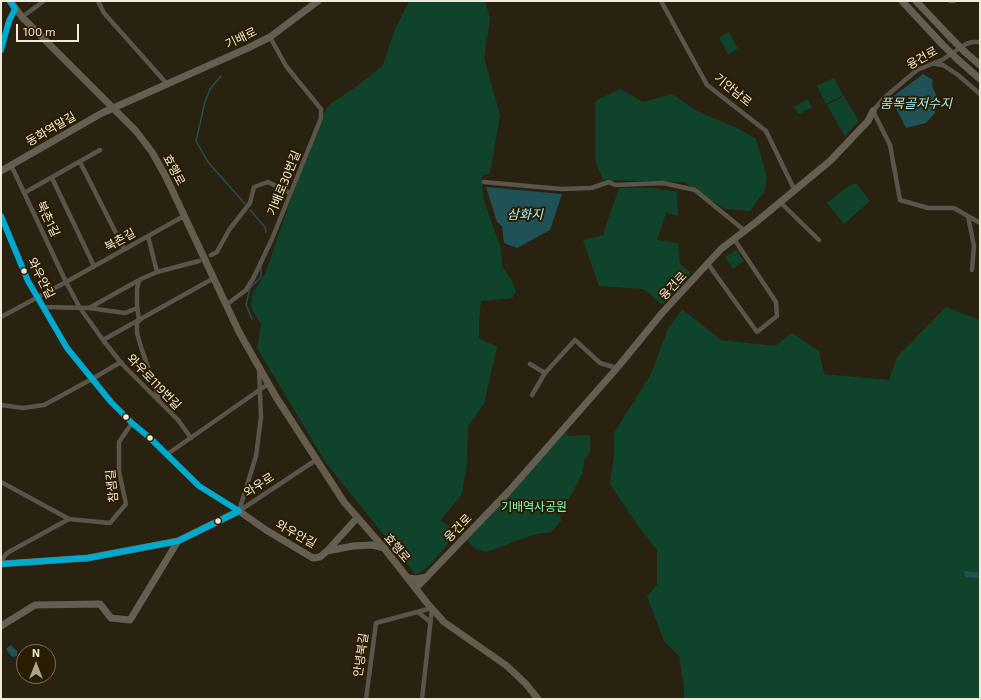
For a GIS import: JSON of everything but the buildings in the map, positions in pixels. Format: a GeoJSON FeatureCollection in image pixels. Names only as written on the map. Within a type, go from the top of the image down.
{"type":"FeatureCollection","features":[{"type":"Feature","properties":{"kind":"main road","name":"효행로"},"geometry":{"type":"LineString","coordinates":[[10,1],[22,17],[136,131],[152,152],[166,177],[239,332],[268,384],[344,502],[384,548],[444,622],[506,666],[526,684],[538,699]]}},
{"type":"Feature","properties":{"kind":"street"},"geometry":{"type":"LineString","coordinates":[[22,17],[44,1]]}},
{"type":"Feature","properties":{"kind":"street"},"geometry":{"type":"LineString","coordinates":[[98,1],[104,13],[168,85]]}},
{"type":"Feature","properties":{"kind":"street","name":"기배로"},"geometry":{"type":"LineString","coordinates":[[112,108],[168,85],[270,37],[318,1]]}},
{"type":"Feature","properties":{"kind":"street","name":"기안남로"},"geometry":{"type":"LineString","coordinates":[[661,1],[707,85],[766,131],[795,191]]}},
{"type":"Feature","properties":{"kind":"street"},"geometry":{"type":"LineString","coordinates":[[902,1],[941,43],[980,79]]}},
{"type":"Feature","properties":{"kind":"street"},"geometry":{"type":"LineString","coordinates":[[916,1],[951,38],[980,65]]}},
{"type":"Feature","properties":{"kind":"street"},"geometry":{"type":"LineString","coordinates":[[1,50],[9,21],[15,9]]}},
{"type":"Feature","properties":{"kind":"street","name":"기배로30번길"},"geometry":{"type":"LineString","coordinates":[[226,305],[246,290],[254,277],[272,239],[321,118],[321,109],[286,66],[270,37]]}},
{"type":"Feature","properties":{"kind":"street","name":"융건로"},"geometry":{"type":"LineString","coordinates":[[416,588],[509,491],[617,368],[662,314],[721,249],[795,191],[830,161],[868,120],[873,111],[884,98],[912,75],[922,68],[942,60],[966,44],[980,42]]}},
{"type":"Feature","properties":{"kind":"street"},"geometry":{"type":"LineString","coordinates":[[933,63],[944,65],[980,94]]}},
{"type":"Feature","properties":{"kind":"street","name":"동화역말길"},"geometry":{"type":"LineString","coordinates":[[1,171],[112,108]]}},
{"type":"Feature","properties":{"kind":"street"},"geometry":{"type":"LineString","coordinates":[[873,111],[890,145],[900,200],[928,208],[954,208],[980,224]]}},
{"type":"Feature","properties":{"kind":"street"},"geometry":{"type":"LineString","coordinates":[[24,193],[100,150]]}},
{"type":"Feature","properties":{"kind":"street"},"geometry":{"type":"LineString","coordinates":[[80,162],[124,249]]}},
{"type":"Feature","properties":{"kind":"street","name":"북촌1길"},"geometry":{"type":"LineString","coordinates":[[11,165],[66,282]]}},
{"type":"Feature","properties":{"kind":"street"},"geometry":{"type":"LineString","coordinates":[[52,178],[94,266]]}},
{"type":"Feature","properties":{"kind":"street"},"geometry":{"type":"LineString","coordinates":[[210,255],[217,252],[229,230],[250,203],[254,187],[268,182],[290,193]]}},
{"type":"Feature","properties":{"kind":"street"},"geometry":{"type":"LineString","coordinates":[[484,182],[561,189],[591,188],[609,182],[615,185],[662,183],[695,190],[745,231]]}},
{"type":"Feature","properties":{"kind":"street"},"geometry":{"type":"LineString","coordinates":[[780,203],[819,240]]}},
{"type":"Feature","properties":{"kind":"street","name":"와우안길"},"geometry":{"type":"LineString","coordinates":[[1,216],[28,281],[67,348],[111,402],[199,486],[266,530],[313,558],[320,557],[327,551],[357,518]]}},
{"type":"Feature","properties":{"kind":"street","name":"북촌길"},"geometry":{"type":"LineString","coordinates":[[1,317],[184,216]]}},
{"type":"Feature","properties":{"kind":"street"},"geometry":{"type":"LineString","coordinates":[[968,216],[974,246],[972,270]]}},
{"type":"Feature","properties":{"kind":"street"},"geometry":{"type":"LineString","coordinates":[[148,236],[158,272]]}},
{"type":"Feature","properties":{"kind":"street"},"geometry":{"type":"LineString","coordinates":[[708,264],[757,332],[777,316],[776,302],[734,239]]}},
{"type":"Feature","properties":{"kind":"street"},"geometry":{"type":"LineString","coordinates":[[89,308],[140,280],[158,272],[193,264],[198,261]]}},
{"type":"Feature","properties":{"kind":"street"},"geometry":{"type":"LineString","coordinates":[[102,340],[138,322],[214,278]]}},
{"type":"Feature","properties":{"kind":"street"},"geometry":{"type":"LineString","coordinates":[[140,280],[137,290],[137,308],[141,347],[160,401]]}},
{"type":"Feature","properties":{"kind":"street","name":"와우로119번길"},"geometry":{"type":"LineString","coordinates":[[66,282],[80,308],[102,340],[121,362],[178,420],[191,438]]}},
{"type":"Feature","properties":{"kind":"street"},"geometry":{"type":"LineString","coordinates":[[43,307],[89,308],[125,313],[137,308]]}},
{"type":"Feature","properties":{"kind":"street"},"geometry":{"type":"LineString","coordinates":[[532,395],[545,373],[575,340],[600,362],[617,368]]}},
{"type":"Feature","properties":{"kind":"street"},"geometry":{"type":"LineString","coordinates":[[1,405],[23,408],[44,405],[121,362]]}},
{"type":"Feature","properties":{"kind":"street"},"geometry":{"type":"LineString","coordinates":[[530,364],[545,373]]}},
{"type":"Feature","properties":{"kind":"street"},"geometry":{"type":"LineString","coordinates":[[238,511],[256,456],[261,417],[259,368]]}},
{"type":"Feature","properties":{"kind":"street"},"geometry":{"type":"LineString","coordinates":[[166,455],[268,384]]}},
{"type":"Feature","properties":{"kind":"street","name":"참샘길"},"geometry":{"type":"LineString","coordinates":[[1,482],[69,519],[110,523],[126,504],[120,472],[119,442],[132,423]]}},
{"type":"Feature","properties":{"kind":"street","name":"와우로"},"geometry":{"type":"LineString","coordinates":[[1,562],[88,558],[178,541],[238,511],[316,460]]}},
{"type":"Feature","properties":{"kind":"street"},"geometry":{"type":"LineString","coordinates":[[1,562],[7,553],[69,519]]}},
{"type":"Feature","properties":{"kind":"street"},"geometry":{"type":"LineString","coordinates":[[2,625],[35,605],[100,604],[111,618],[130,620],[178,541]]}},
{"type":"Feature","properties":{"kind":"street"},"geometry":{"type":"LineString","coordinates":[[327,551],[353,546],[372,545],[384,548]]}},
{"type":"Feature","properties":{"kind":"street"},"geometry":{"type":"LineString","coordinates":[[408,578],[416,579],[427,577]]}},
{"type":"Feature","properties":{"kind":"street"},"geometry":{"type":"LineString","coordinates":[[422,699],[432,608]]}},
{"type":"Feature","properties":{"kind":"street","name":"안녕북길"},"geometry":{"type":"LineString","coordinates":[[366,699],[376,623],[432,608]]}},
{"type":"Feature","properties":{"kind":"street"},"geometry":{"type":"LineString","coordinates":[[418,612],[430,622]]}},
{"type":"Feature","properties":{"kind":"green space"},"geometry":{"type":"Polygon","coordinates":[[[409,1],[485,1],[490,18],[484,58],[500,115],[490,173],[482,176],[483,198],[501,249],[502,266],[511,279],[516,292],[512,298],[481,301],[479,338],[497,347],[484,404],[468,426],[467,462],[462,494],[440,521],[459,531],[430,565],[416,575],[326,463],[257,348],[261,325],[251,307],[252,295],[265,274],[299,176],[326,109],[333,102],[356,87],[383,65],[396,27],[409,1]]]}},
{"type":"Feature","properties":{"kind":"green space"},"geometry":{"type":"Polygon","coordinates":[[[729,32],[738,49],[728,54],[719,37],[729,32]]]}},
{"type":"Feature","properties":{"kind":"green space"},"geometry":{"type":"Polygon","coordinates":[[[834,78],[843,95],[826,104],[817,86],[834,78]]]}},
{"type":"Feature","properties":{"kind":"green space"},"geometry":{"type":"Polygon","coordinates":[[[620,89],[643,102],[672,94],[697,111],[739,129],[756,139],[767,177],[764,192],[750,211],[725,209],[684,182],[603,180],[595,160],[595,101],[620,89]]]}},
{"type":"Feature","properties":{"kind":"green space"},"geometry":{"type":"Polygon","coordinates":[[[844,96],[859,121],[845,136],[827,105],[844,96]]]}},
{"type":"Feature","properties":{"kind":"green space"},"geometry":{"type":"Polygon","coordinates":[[[808,99],[812,107],[799,114],[794,107],[808,99]]]}},
{"type":"Feature","properties":{"kind":"green space"},"geometry":{"type":"Polygon","coordinates":[[[856,183],[870,201],[844,224],[827,203],[847,187],[856,183]]]}},
{"type":"Feature","properties":{"kind":"green space"},"geometry":{"type":"Polygon","coordinates":[[[619,188],[654,188],[677,192],[678,216],[666,213],[657,240],[678,243],[680,264],[691,273],[662,305],[644,289],[599,286],[583,240],[603,235],[619,188]]]}},
{"type":"Feature","properties":{"kind":"green space"},"geometry":{"type":"Polygon","coordinates":[[[736,250],[744,261],[733,269],[725,257],[736,250]]]}},
{"type":"Feature","properties":{"kind":"green space"},"geometry":{"type":"Polygon","coordinates":[[[946,307],[980,320],[980,699],[684,699],[684,687],[679,656],[664,641],[647,596],[657,585],[657,550],[639,527],[610,484],[614,457],[614,433],[650,376],[668,329],[682,309],[721,340],[775,346],[792,333],[819,351],[824,374],[889,380],[897,357],[946,307]]]}},
{"type":"Feature","properties":{"kind":"green space","name":"기배역사공원"},"geometry":{"type":"Polygon","coordinates":[[[565,433],[569,436],[590,435],[590,453],[584,460],[583,471],[560,515],[561,521],[551,532],[532,535],[486,552],[474,548],[467,540],[565,433]]]}},
{"type":"Feature","properties":{"kind":"water","name":"품목골저수지"},"geometry":{"type":"Polygon","coordinates":[[[923,74],[933,80],[932,85],[936,95],[935,113],[926,123],[906,128],[891,98],[923,74]]]}},
{"type":"Feature","properties":{"kind":"water","name":"삼화지"},"geometry":{"type":"Polygon","coordinates":[[[486,187],[562,194],[550,230],[517,248],[504,243],[502,226],[497,222],[486,187]]]}},
{"type":"Feature","properties":{"kind":"water"},"geometry":{"type":"Polygon","coordinates":[[[964,571],[978,572],[979,578],[965,577],[964,571]]]}},
{"type":"Feature","properties":{"kind":"water"},"geometry":{"type":"Polygon","coordinates":[[[11,645],[16,650],[16,656],[12,657],[6,649],[11,645]]]}},
{"type":"Feature","properties":{"kind":"waterway"},"geometry":{"type":"LineString","coordinates":[[221,76],[210,89],[205,102],[196,141],[208,162],[245,204]]}},
{"type":"Feature","properties":{"kind":"waterway"},"geometry":{"type":"LineString","coordinates":[[250,210],[265,227],[266,232]]}},
{"type":"Feature","properties":{"kind":"waterway"},"geometry":{"type":"LineString","coordinates":[[252,319],[246,305],[250,288],[261,277],[261,268]]}},
{"type":"Feature","properties":{"kind":"transit line"},"geometry":{"type":"LineString","coordinates":[[1,50],[9,21],[15,9],[10,1]]}},
{"type":"Feature","properties":{"kind":"transit line"},"geometry":{"type":"LineString","coordinates":[[1,216],[28,281],[67,348],[111,402],[132,423],[150,438],[199,486],[239,511]]}},
{"type":"Feature","properties":{"kind":"transit line"},"geometry":{"type":"LineString","coordinates":[[1,564],[88,558],[178,541],[239,511]]}}]}
